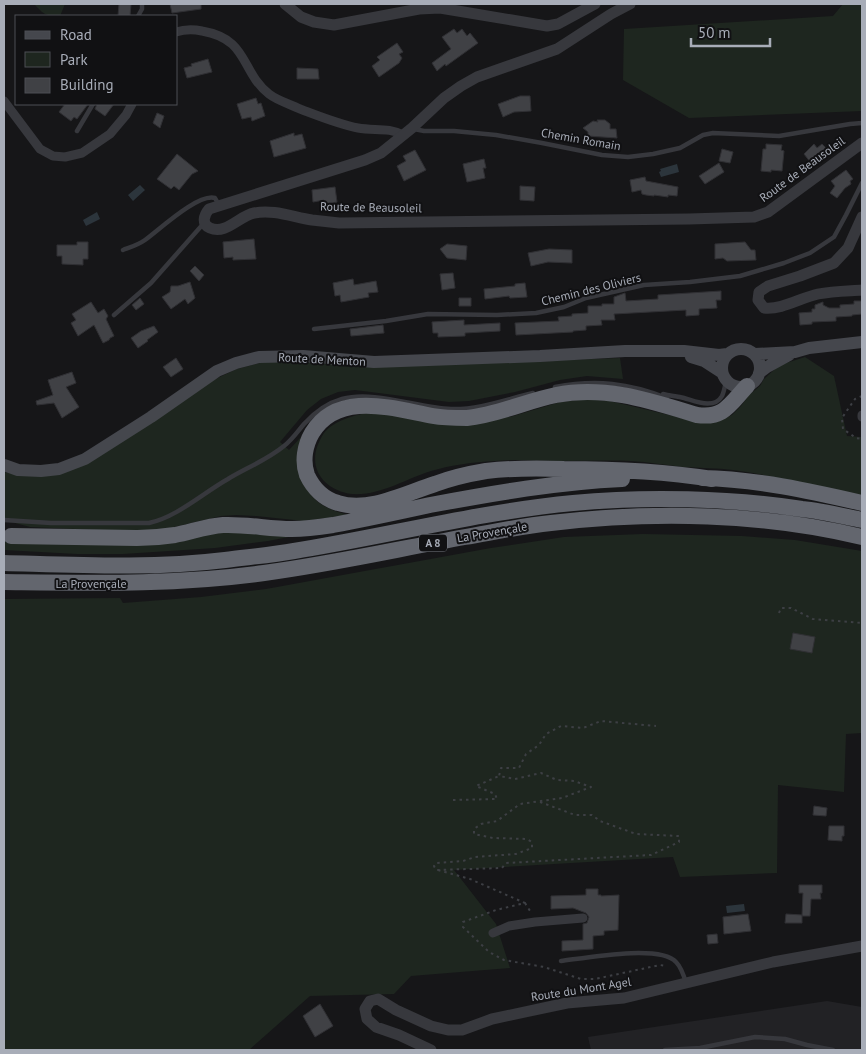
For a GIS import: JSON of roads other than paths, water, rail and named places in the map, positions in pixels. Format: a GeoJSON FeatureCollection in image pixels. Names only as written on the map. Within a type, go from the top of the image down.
{"type":"FeatureCollection","features":[{"type":"Feature","properties":{"kind":"highway"},"geometry":{"type":"LineString","coordinates":[[712,479],[640,470],[590,468],[504,469],[462,476],[372,505],[349,506],[328,499],[314,487],[306,470],[305,450],[313,431],[320,423],[329,415],[349,407],[390,407],[434,416],[468,418],[555,395],[595,391],[631,396],[697,415],[708,416],[727,408],[747,386]]}},
{"type":"Feature","properties":{"kind":"highway"},"geometry":{"type":"LineString","coordinates":[[6,535],[158,538],[221,525],[304,529],[481,496],[579,481],[651,478],[712,479],[774,485],[862,504]]}},
{"type":"Feature","properties":{"kind":"highway","name":"La Provençale"},"geometry":{"type":"LineString","coordinates":[[4,563],[141,566],[222,560],[293,551],[532,508],[618,500],[734,502],[804,509],[862,520]]}},
{"type":"Feature","properties":{"kind":"highway","name":"La Provençale"},"geometry":{"type":"LineString","coordinates":[[4,582],[111,583],[225,578],[317,565],[500,530],[608,518],[663,516],[753,520],[803,526],[862,537]]}},
{"type":"Feature","properties":{"kind":"main road"},"geometry":{"type":"LineString","coordinates":[[795,352],[755,354],[739,348],[727,354],[721,365],[724,376],[730,384],[741,388],[753,383],[767,367],[795,352],[809,348],[862,342]]}},
{"type":"Feature","properties":{"kind":"main road","name":"Route de Menton"},"geometry":{"type":"LineString","coordinates":[[4,465],[18,470],[41,471],[59,469],[85,459],[217,371],[236,363],[259,357],[303,356],[374,362],[625,351],[684,351],[719,355],[727,354]]}},
{"type":"Feature","properties":{"kind":"main road","name":"Route de Menton"},"geometry":{"type":"LineString","coordinates":[[673,352],[704,361],[724,376]]}},
{"type":"Feature","properties":{"kind":"main road"},"geometry":{"type":"LineString","coordinates":[[755,354],[759,360],[760,373]]}},
{"type":"Feature","properties":{"kind":"street"},"geometry":{"type":"LineString","coordinates":[[284,4],[301,17],[314,22],[334,25],[419,9],[440,8],[547,26],[558,24],[594,4]]}},
{"type":"Feature","properties":{"kind":"street"},"geometry":{"type":"LineString","coordinates":[[204,223],[204,215],[209,209],[218,205],[365,160],[381,153],[444,98],[469,81],[557,48],[630,4]]}},
{"type":"Feature","properties":{"kind":"street"},"geometry":{"type":"LineString","coordinates":[[178,32],[192,29],[212,32],[229,40],[241,53],[257,81],[269,93],[280,100],[332,121],[360,128],[407,132]]}},
{"type":"Feature","properties":{"kind":"street"},"geometry":{"type":"LineString","coordinates":[[4,102],[40,149],[54,156],[65,157],[82,153],[110,134],[126,115],[131,105]]}},
{"type":"Feature","properties":{"kind":"street","name":"Route de Beausoleil"},"geometry":{"type":"LineString","coordinates":[[204,223],[208,228],[217,230],[229,226],[252,213],[271,212],[339,223],[754,217],[768,212],[862,143]]}},
{"type":"Feature","properties":{"kind":"street"},"geometry":{"type":"LineString","coordinates":[[862,217],[848,248],[834,263],[768,286],[759,292],[758,300],[764,308],[773,309],[816,295],[862,290]]}},
{"type":"Feature","properties":{"kind":"street"},"geometry":{"type":"LineString","coordinates":[[493,933],[509,926],[583,918]]}},
{"type":"Feature","properties":{"kind":"street","name":"Route du Mont Agel"},"geometry":{"type":"LineString","coordinates":[[431,1050],[400,1035],[376,1027],[368,1019],[365,1009],[370,1001],[378,999],[396,1010],[431,1026],[448,1030],[462,1030],[492,1019],[567,1003],[624,998],[772,962],[862,946]]}},
{"type":"Feature","properties":{"kind":"lane"},"geometry":{"type":"LineString","coordinates":[[77,131],[92,105]]}},
{"type":"Feature","properties":{"kind":"lane","name":"Chemin Romain"},"geometry":{"type":"LineString","coordinates":[[407,132],[454,131],[496,135],[602,155],[628,157],[680,148],[703,135],[713,133],[779,136],[862,123]]}},
{"type":"Feature","properties":{"kind":"lane","name":"Chemin des Oliviers"},"geometry":{"type":"LineString","coordinates":[[314,329],[428,314],[497,315],[536,313],[564,307],[586,298],[644,285],[740,276],[810,253],[834,237],[862,183]]}},
{"type":"Feature","properties":{"kind":"lane"},"geometry":{"type":"LineString","coordinates":[[123,250],[144,241],[166,222],[199,201],[210,197],[215,198],[218,205]]}},
{"type":"Feature","properties":{"kind":"lane"},"geometry":{"type":"LineString","coordinates":[[114,315],[151,283],[204,223]]}},
{"type":"Feature","properties":{"kind":"lane"},"geometry":{"type":"LineString","coordinates":[[655,393],[706,404],[712,403],[718,401],[722,396],[724,376]]}},
{"type":"Feature","properties":{"kind":"lane"},"geometry":{"type":"LineString","coordinates":[[551,388],[575,383],[635,387],[680,403]]}},
{"type":"Feature","properties":{"kind":"lane"},"geometry":{"type":"LineString","coordinates":[[4,520],[51,523],[149,523],[158,521],[285,446],[316,413],[330,404],[343,399],[370,397],[451,409],[470,408],[542,390]]}},
{"type":"Feature","properties":{"kind":"lane"},"geometry":{"type":"LineString","coordinates":[[688,406],[714,415]]}},
{"type":"Feature","properties":{"kind":"lane"},"geometry":{"type":"LineString","coordinates":[[561,961],[632,953],[654,953],[676,961],[686,983]]}},
{"type":"Feature","properties":{"kind":"lane"},"geometry":{"type":"LineString","coordinates":[[665,1050],[700,1048],[755,1037],[785,1039],[832,1050]]}}]}
